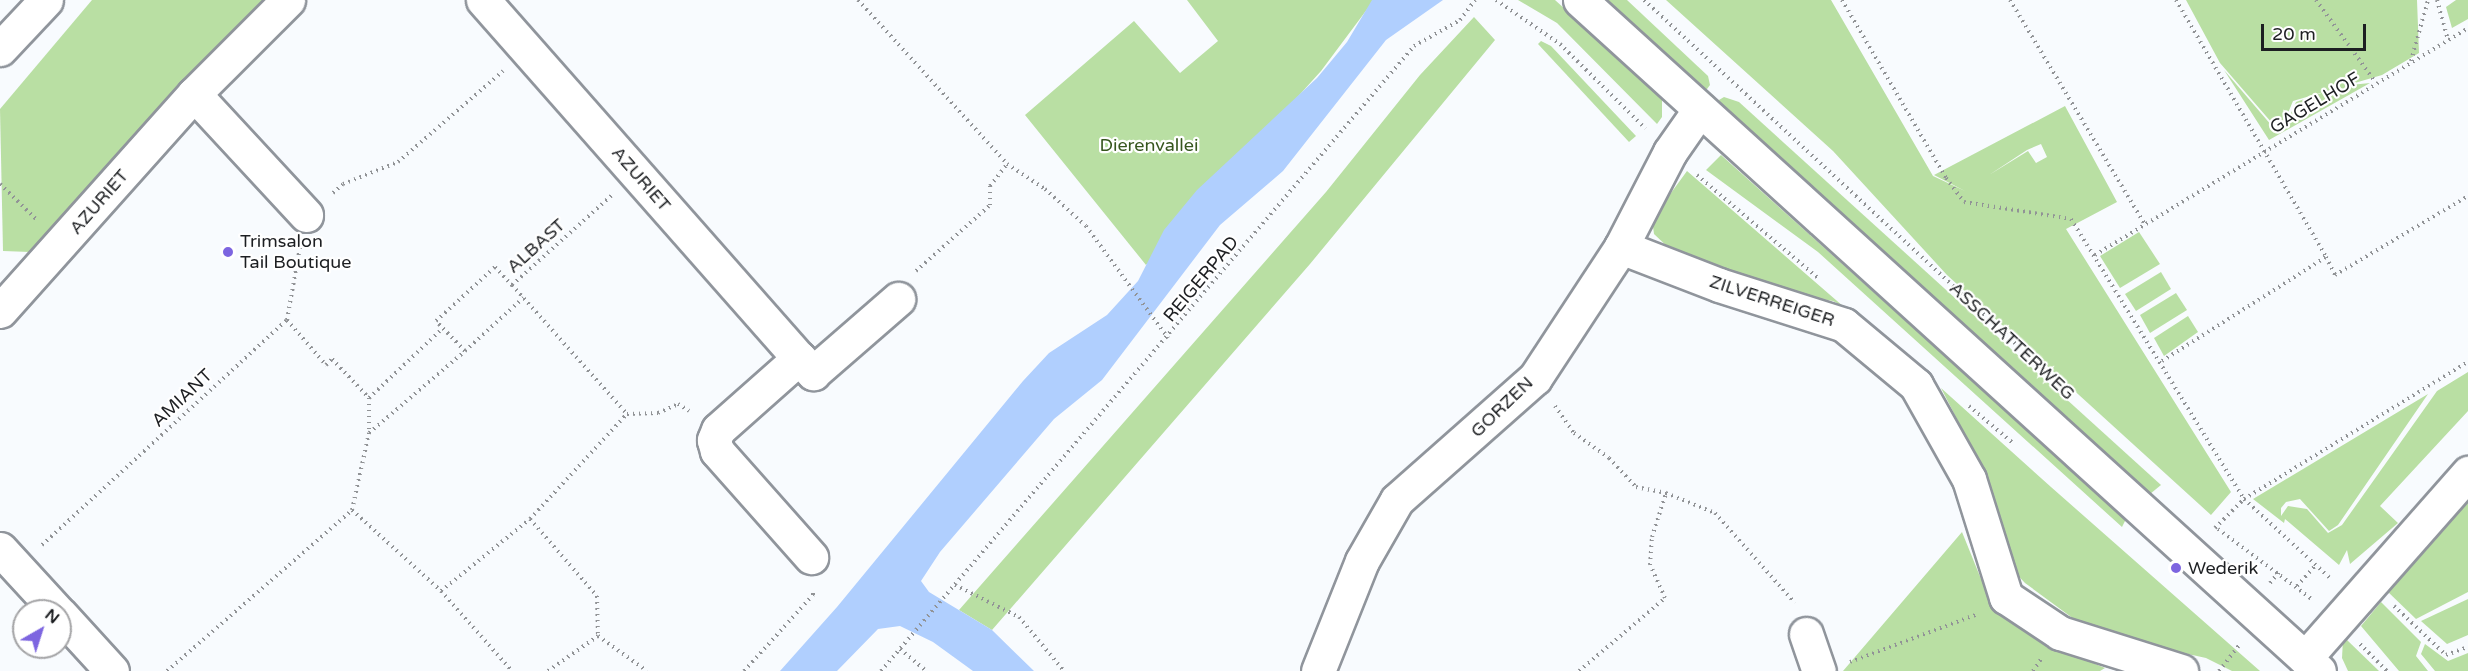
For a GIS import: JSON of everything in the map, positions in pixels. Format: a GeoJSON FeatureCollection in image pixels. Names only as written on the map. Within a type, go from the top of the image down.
{"type":"FeatureCollection","features":[{"type":"Feature","properties":{"kind":"street"},"geometry":{"type":"LineString","coordinates":[[0,50],[46,0]]}},
{"type":"Feature","properties":{"kind":"street","name":"AZURIET"},"geometry":{"type":"LineString","coordinates":[[0,309],[62,244],[194,94],[288,0]]}},
{"type":"Feature","properties":{"kind":"street","name":"AZURIET"},"geometry":{"type":"LineString","coordinates":[[483,0],[813,373],[898,299]]}},
{"type":"Feature","properties":{"kind":"street","name":"ASSCHATTERWEG"},"geometry":{"type":"LineString","coordinates":[[1580,0],[2312,665]]}},
{"type":"Feature","properties":{"kind":"street"},"geometry":{"type":"LineString","coordinates":[[194,94],[306,215]]}},
{"type":"Feature","properties":{"kind":"street","name":"GORZEN"},"geometry":{"type":"LineString","coordinates":[[1315,669],[1362,561],[1397,500],[1535,378],[1621,247],[1670,152],[1700,109]]}},
{"type":"Feature","properties":{"kind":"street","name":"ZILVERREIGER"},"geometry":{"type":"LineString","coordinates":[[1621,247],[1719,285],[1844,325],[1916,385],[1969,479],[2006,597]]}},
{"type":"Feature","properties":{"kind":"street"},"geometry":{"type":"LineString","coordinates":[[799,358],[718,430],[714,440],[717,451],[812,557]]}},
{"type":"Feature","properties":{"kind":"street"},"geometry":{"type":"LineString","coordinates":[[2312,665],[2354,602],[2468,473]]}},
{"type":"Feature","properties":{"kind":"street"},"geometry":{"type":"LineString","coordinates":[[9,559],[45,599]]}},
{"type":"Feature","properties":{"kind":"street"},"geometry":{"type":"LineString","coordinates":[[2006,597],[2060,633],[2181,671]]}},
{"type":"Feature","properties":{"kind":"street"},"geometry":{"type":"LineString","coordinates":[[72,628],[112,671]]}},
{"type":"Feature","properties":{"kind":"street"},"geometry":{"type":"LineString","coordinates":[[1806,634],[1819,669]]}},
{"type":"Feature","properties":{"kind":"path"},"geometry":{"type":"LineString","coordinates":[[858,0],[1007,164],[1045,189],[1086,226],[1168,338]]}},
{"type":"Feature","properties":{"kind":"path","name":"REIGERPAD"},"geometry":{"type":"LineString","coordinates":[[900,649],[909,642],[1414,46],[1460,20],[1475,0]]}},
{"type":"Feature","properties":{"kind":"path","name":"ASSCHATTERWEG"},"geometry":{"type":"LineString","coordinates":[[1644,0],[2080,403]]}},
{"type":"Feature","properties":{"kind":"path"},"geometry":{"type":"LineString","coordinates":[[1842,0],[1946,178],[1964,202],[2071,219],[2162,361],[2244,499],[2354,602],[2387,671]]}},
{"type":"Feature","properties":{"kind":"path"},"geometry":{"type":"LineString","coordinates":[[2010,0],[2144,223]]}},
{"type":"Feature","properties":{"kind":"path"},"geometry":{"type":"LineString","coordinates":[[2316,0],[2376,83]]}},
{"type":"Feature","properties":{"kind":"path"},"geometry":{"type":"LineString","coordinates":[[2411,62],[2428,0]]}},
{"type":"Feature","properties":{"kind":"path"},"geometry":{"type":"LineString","coordinates":[[2437,0],[2448,40]]}},
{"type":"Feature","properties":{"kind":"path","name":"GAGELHOF"},"geometry":{"type":"LineString","coordinates":[[2178,1],[2263,150],[2468,28]]}},
{"type":"Feature","properties":{"kind":"path"},"geometry":{"type":"LineString","coordinates":[[167,671],[352,510],[369,433],[369,398],[332,359],[326,365],[287,320],[306,215],[343,184],[398,162],[527,50]]}},
{"type":"Feature","properties":{"kind":"path"},"geometry":{"type":"LineString","coordinates":[[2095,255],[2263,150],[2335,275],[2468,196]]}},
{"type":"Feature","properties":{"kind":"path"},"geometry":{"type":"LineString","coordinates":[[898,299],[907,280],[990,205],[990,186],[1007,164]]}},
{"type":"Feature","properties":{"kind":"path","name":"ALBAST"},"geometry":{"type":"LineString","coordinates":[[369,398],[443,328],[436,321],[495,267],[512,285],[636,174]]}},
{"type":"Feature","properties":{"kind":"path"},"geometry":{"type":"LineString","coordinates":[[0,184],[62,244]]}},
{"type":"Feature","properties":{"kind":"path"},"geometry":{"type":"LineString","coordinates":[[2162,361],[2326,257]]}},
{"type":"Feature","properties":{"kind":"path"},"geometry":{"type":"LineString","coordinates":[[512,285],[627,414]]}},
{"type":"Feature","properties":{"kind":"path","name":"ALBAST"},"geometry":{"type":"LineString","coordinates":[[369,433],[523,298]]}},
{"type":"Feature","properties":{"kind":"path","name":"AMIANT"},"geometry":{"type":"LineString","coordinates":[[9,559],[287,320]]}},
{"type":"Feature","properties":{"kind":"path"},"geometry":{"type":"LineString","coordinates":[[443,328],[465,351]]}},
{"type":"Feature","properties":{"kind":"path"},"geometry":{"type":"LineString","coordinates":[[2468,362],[2244,499],[2213,526],[2297,586],[2354,602],[2446,655],[2468,647]]}},
{"type":"Feature","properties":{"kind":"path"},"geometry":{"type":"LineString","coordinates":[[1535,378],[1574,433],[1609,458],[1636,487],[1666,493],[1715,513],[1800,608],[1806,634]]}},
{"type":"Feature","properties":{"kind":"path"},"geometry":{"type":"LineString","coordinates":[[441,591],[530,519],[627,414],[658,413],[678,404],[718,430]]}},
{"type":"Feature","properties":{"kind":"path"},"geometry":{"type":"LineString","coordinates":[[1579,671],[1665,598],[1650,566],[1652,537],[1666,493]]}},
{"type":"Feature","properties":{"kind":"path"},"geometry":{"type":"LineString","coordinates":[[352,510],[441,591],[512,671]]}},
{"type":"Feature","properties":{"kind":"path"},"geometry":{"type":"LineString","coordinates":[[530,519],[597,596],[598,636]]}},
{"type":"Feature","properties":{"kind":"path"},"geometry":{"type":"LineString","coordinates":[[744,671],[813,595],[812,557]]}},
{"type":"Feature","properties":{"kind":"path"},"geometry":{"type":"LineString","coordinates":[[2297,586],[2316,565]]}},
{"type":"Feature","properties":{"kind":"path"},"geometry":{"type":"LineString","coordinates":[[955,585],[1019,617],[1064,671]]}},
{"type":"Feature","properties":{"kind":"path"},"geometry":{"type":"LineString","coordinates":[[1819,669],[1854,662],[1981,613],[2006,597]]}},
{"type":"Feature","properties":{"kind":"path"},"geometry":{"type":"LineString","coordinates":[[548,671],[598,636]]}},
{"type":"Feature","properties":{"kind":"path"},"geometry":{"type":"LineString","coordinates":[[598,636],[647,671]]}},
{"type":"Feature","properties":{"kind":"path"},"geometry":{"type":"LineString","coordinates":[[2219,671],[2240,645],[2234,640]]}},
{"type":"Feature","properties":{"kind":"path"},"geometry":{"type":"LineString","coordinates":[[881,671],[900,649],[926,671]]}},
{"type":"Feature","properties":{"kind":"green space"},"geometry":{"type":"Polygon","coordinates":[[[92,0],[263,0],[30,252],[3,251],[0,109],[92,0]]]}},
{"type":"Feature","properties":{"kind":"green space","name":"Dierenvallei"},"geometry":{"type":"Polygon","coordinates":[[[1187,0],[1374,0],[1321,71],[1146,265],[1025,115],[1134,21],[1180,73],[1218,41],[1187,0]]]}},
{"type":"Feature","properties":{"kind":"green space"},"geometry":{"type":"Polygon","coordinates":[[[1518,0],[1555,0],[1662,97],[1662,117],[1657,124],[1557,23],[1518,0]]]}},
{"type":"Feature","properties":{"kind":"green space"},"geometry":{"type":"Polygon","coordinates":[[[1607,0],[1627,0],[1708,76],[1710,85],[1704,93],[1607,0]]]}},
{"type":"Feature","properties":{"kind":"green space"},"geometry":{"type":"Polygon","coordinates":[[[1666,0],[1831,0],[1933,176],[1965,191],[1934,175],[2065,106],[2117,202],[2066,229],[2231,492],[2211,515],[1947,275],[1833,151],[1666,0]],[[2041,144],[2027,150],[1989,175],[2028,151],[2036,163],[2047,157],[2041,144]]]}},
{"type":"Feature","properties":{"kind":"green space"},"geometry":{"type":"Polygon","coordinates":[[[2186,0],[2417,0],[2419,53],[2382,75],[2293,101],[2285,120],[2272,123],[2220,63],[2186,0]]]}},
{"type":"Feature","properties":{"kind":"green space"},"geometry":{"type":"Polygon","coordinates":[[[2456,0],[2468,0],[2468,19],[2452,28],[2446,7],[2456,0]]]}},
{"type":"Feature","properties":{"kind":"green space"},"geometry":{"type":"Polygon","coordinates":[[[1474,17],[1495,40],[1310,264],[992,630],[959,610],[1326,192],[1420,75],[1474,17]]]}},
{"type":"Feature","properties":{"kind":"green space"},"geometry":{"type":"Polygon","coordinates":[[[1541,41],[1551,46],[1636,136],[1629,142],[1538,44],[1541,41]]]}},
{"type":"Feature","properties":{"kind":"green space"},"geometry":{"type":"Polygon","coordinates":[[[2224,70],[2272,126],[2287,122],[2296,102],[2341,86],[2370,83],[2269,140],[2224,70]]]}},
{"type":"Feature","properties":{"kind":"green space"},"geometry":{"type":"Polygon","coordinates":[[[1724,97],[1739,102],[2161,485],[2150,494],[1721,107],[1719,100],[1724,97]]]}},
{"type":"Feature","properties":{"kind":"green space"},"geometry":{"type":"Polygon","coordinates":[[[1721,155],[2126,519],[2122,527],[1818,252],[1706,170],[1721,155]]]}},
{"type":"Feature","properties":{"kind":"green space"},"geometry":{"type":"Polygon","coordinates":[[[1687,171],[1844,307],[1833,301],[1752,287],[1673,252],[1654,234],[1652,219],[1687,171]]]}},
{"type":"Feature","properties":{"kind":"green space"},"geometry":{"type":"Polygon","coordinates":[[[2139,232],[2160,264],[2120,288],[2100,256],[2139,232]]]}},
{"type":"Feature","properties":{"kind":"green space"},"geometry":{"type":"Polygon","coordinates":[[[2161,272],[2171,289],[2136,311],[2125,294],[2161,272]]]}},
{"type":"Feature","properties":{"kind":"green space"},"geometry":{"type":"Polygon","coordinates":[[[2176,293],[2187,310],[2150,333],[2140,315],[2176,293]]]}},
{"type":"Feature","properties":{"kind":"green space"},"geometry":{"type":"Polygon","coordinates":[[[2188,316],[2198,332],[2164,356],[2154,338],[2188,316]]]}},
{"type":"Feature","properties":{"kind":"green space"},"geometry":{"type":"Polygon","coordinates":[[[2468,372],[2468,411],[2380,506],[2398,523],[2350,564],[2347,550],[2339,565],[2285,519],[2284,523],[2253,499],[2428,394],[2338,525],[2329,531],[2300,499],[2286,502],[2281,508],[2281,516],[2288,506],[2307,509],[2328,533],[2342,525],[2437,391],[2468,372]]]}},
{"type":"Feature","properties":{"kind":"green space"},"geometry":{"type":"Polygon","coordinates":[[[1941,388],[2260,671],[2232,671],[2206,658],[2093,633],[2025,583],[2008,565],[2001,548],[1979,462],[1941,388]]]}},
{"type":"Feature","properties":{"kind":"green space"},"geometry":{"type":"Polygon","coordinates":[[[2468,491],[2468,592],[2416,619],[2386,590],[2468,491]]]}},
{"type":"Feature","properties":{"kind":"green space"},"geometry":{"type":"Polygon","coordinates":[[[1962,532],[1981,579],[2014,615],[2061,650],[2105,668],[2100,671],[1843,671],[1962,532]]]}},
{"type":"Feature","properties":{"kind":"green space"},"geometry":{"type":"Polygon","coordinates":[[[2468,599],[2468,635],[2447,644],[2421,621],[2468,599]]]}},
{"type":"Feature","properties":{"kind":"green space"},"geometry":{"type":"Polygon","coordinates":[[[2381,602],[2421,642],[2416,656],[2428,671],[2399,671],[2361,626],[2381,602]]]}},
{"type":"Feature","properties":{"kind":"green space"},"geometry":{"type":"Polygon","coordinates":[[[2343,639],[2347,640],[2379,671],[2348,671],[2342,658],[2343,639]]]}},
{"type":"Feature","properties":{"kind":"green space"},"geometry":{"type":"Polygon","coordinates":[[[2425,644],[2448,661],[2468,653],[2468,671],[2435,671],[2421,654],[2425,644]]]}},
{"type":"Feature","properties":{"kind":"water"},"geometry":{"type":"Polygon","coordinates":[[[1372,0],[1443,0],[1386,40],[1283,171],[1220,225],[1102,380],[1054,419],[940,552],[921,581],[929,592],[992,630],[1034,671],[973,671],[933,642],[900,626],[878,629],[837,671],[780,671],[837,607],[1023,381],[1049,353],[1107,315],[1138,281],[1164,230],[1197,190],[1317,78],[1347,42],[1372,0]]]}},
{"type":"Feature","properties":{"kind":"place","name":"Trimsalon Tail Boutique"},"geometry":{"type":"Point","coordinates":[228,252]}},
{"type":"Feature","properties":{"kind":"place","name":"Wederik"},"geometry":{"type":"Point","coordinates":[2176,568]}}]}
